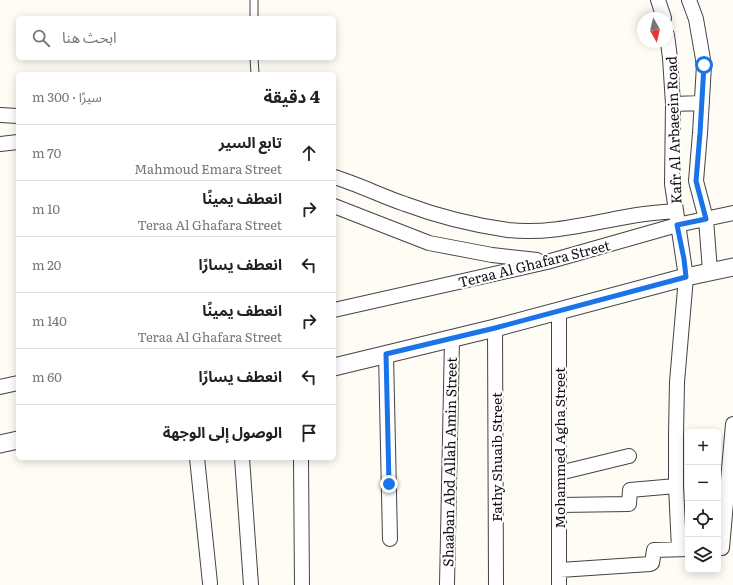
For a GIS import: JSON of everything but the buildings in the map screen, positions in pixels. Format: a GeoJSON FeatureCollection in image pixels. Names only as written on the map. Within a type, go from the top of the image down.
{"type":"FeatureCollection","features":[{"type":"Feature","properties":{"kind":"street"},"geometry":{"type":"LineString","coordinates":[[658,0],[662,12]]}},
{"type":"Feature","properties":{"kind":"street"},"geometry":{"type":"LineString","coordinates":[[689,0],[696,19],[704,65],[696,181],[706,223],[710,254],[710,271]]}},
{"type":"Feature","properties":{"kind":"street","name":"Kafr Al Arbaeein Road"},"geometry":{"type":"LineString","coordinates":[[669,48],[673,104],[672,184],[686,277],[677,382],[676,486],[684,549]]}},
{"type":"Feature","properties":{"kind":"street"},"geometry":{"type":"LineString","coordinates":[[673,104],[702,104]]}},
{"type":"Feature","properties":{"kind":"street"},"geometry":{"type":"LineString","coordinates":[[0,115],[16,116]]}},
{"type":"Feature","properties":{"kind":"street"},"geometry":{"type":"LineString","coordinates":[[0,144],[16,142]]}},
{"type":"Feature","properties":{"kind":"street"},"geometry":{"type":"LineString","coordinates":[[336,178],[405,204],[458,220],[508,230],[547,230],[638,215],[676,211]]}},
{"type":"Feature","properties":{"kind":"street"},"geometry":{"type":"LineString","coordinates":[[336,207],[429,243],[492,255],[547,262]]}},
{"type":"Feature","properties":{"kind":"street","name":"Teraa Al Ghafara Street"},"geometry":{"type":"LineString","coordinates":[[336,310],[547,262],[706,223],[733,213]]}},
{"type":"Feature","properties":{"kind":"street"},"geometry":{"type":"LineString","coordinates":[[336,366],[495,328],[686,277],[733,267]]}},
{"type":"Feature","properties":{"kind":"street","name":"Mohammed Agha Street"},"geometry":{"type":"LineString","coordinates":[[559,311],[560,585]]}},
{"type":"Feature","properties":{"kind":"street","name":"Fathy Shuaib Street"},"geometry":{"type":"LineString","coordinates":[[495,328],[496,585]]}},
{"type":"Feature","properties":{"kind":"street","name":"Shaaban Abd Allah Amin Street"},"geometry":{"type":"LineString","coordinates":[[447,585],[452,338]]}},
{"type":"Feature","properties":{"kind":"street"},"geometry":{"type":"LineString","coordinates":[[386,354],[390,539]]}},
{"type":"Feature","properties":{"kind":"street"},"geometry":{"type":"LineString","coordinates":[[724,548],[733,424]]}},
{"type":"Feature","properties":{"kind":"street"},"geometry":{"type":"LineString","coordinates":[[0,444],[16,440]]}},
{"type":"Feature","properties":{"kind":"street"},"geometry":{"type":"LineString","coordinates":[[559,473],[629,456]]}},
{"type":"Feature","properties":{"kind":"street"},"geometry":{"type":"LineString","coordinates":[[197,460],[210,583]]}},
{"type":"Feature","properties":{"kind":"street"},"geometry":{"type":"LineString","coordinates":[[242,460],[251,585]]}},
{"type":"Feature","properties":{"kind":"street"},"geometry":{"type":"LineString","coordinates":[[301,460],[302,585]]}},
{"type":"Feature","properties":{"kind":"street"},"geometry":{"type":"LineString","coordinates":[[560,505],[628,504],[630,490],[676,486]]}},
{"type":"Feature","properties":{"kind":"street"},"geometry":{"type":"LineString","coordinates":[[560,570],[650,564],[652,562],[654,550],[684,549]]}},
{"type":"Feature","properties":{"kind":"lane"},"geometry":{"type":"LineString","coordinates":[[254,0],[254,16]]}},
{"type":"Feature","properties":{"kind":"lane"},"geometry":{"type":"LineString","coordinates":[[254,60],[255,72]]}},
{"type":"Feature","properties":{"kind":"route"},"geometry":{"type":"LineString","coordinates":[[389,484],[386,354],[495,328],[686,277],[677,225],[706,219],[696,181],[704,65]]}}]}
